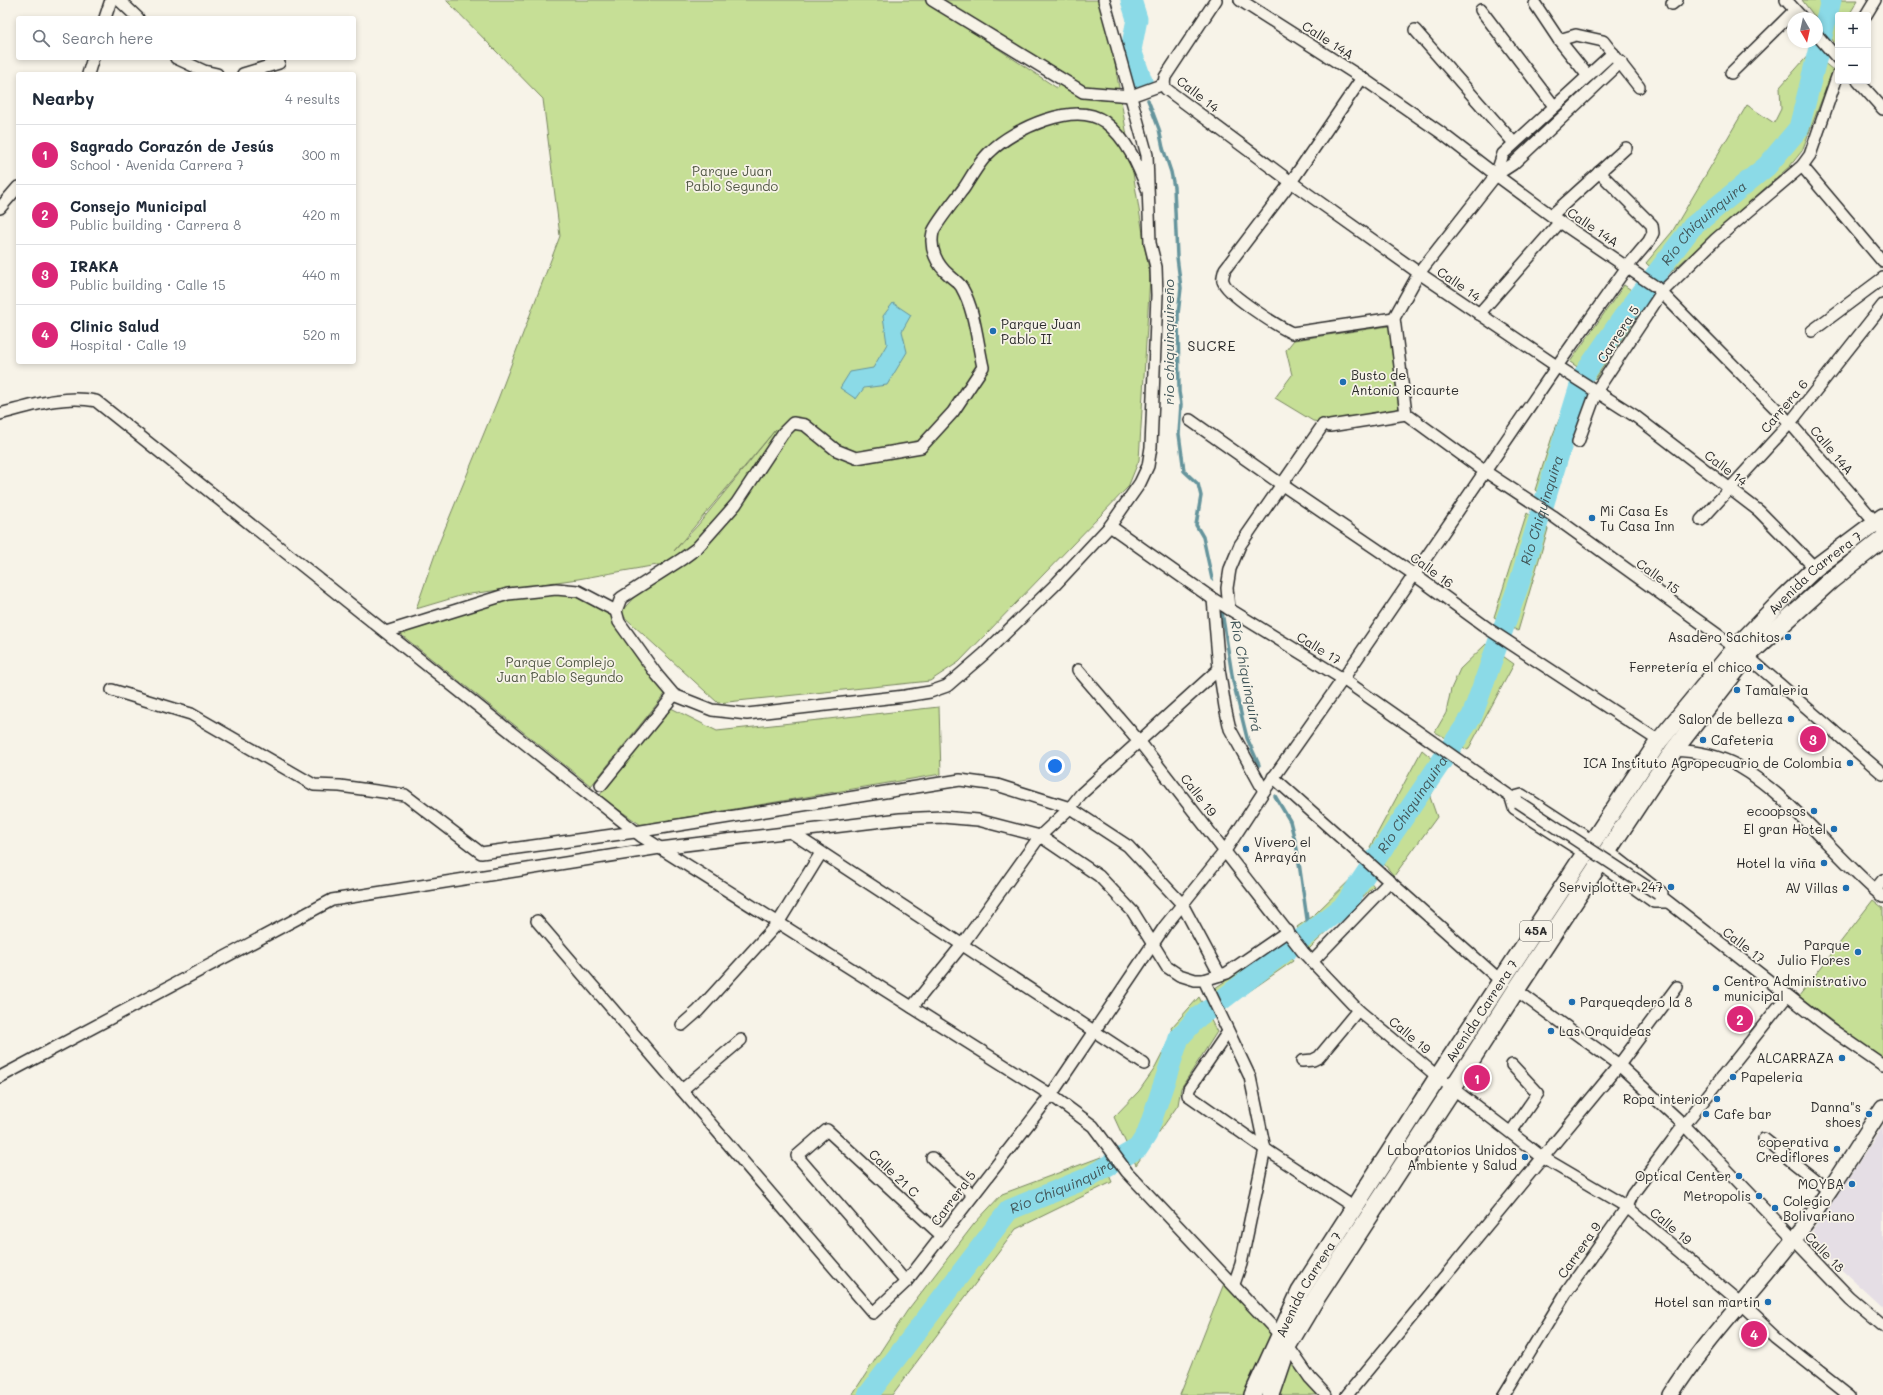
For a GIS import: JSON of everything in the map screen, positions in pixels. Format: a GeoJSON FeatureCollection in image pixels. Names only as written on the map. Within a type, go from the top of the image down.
{"type":"FeatureCollection","features":[{"type":"Feature","properties":{"kind":"main road","name":"Avenida Carrera 7"},"geometry":{"type":"LineString","coordinates":[[1597,853],[1659,741],[1741,652],[1815,568],[1881,524]]}},
{"type":"Feature","properties":{"kind":"main road","name":"Avenida Carrera 7"},"geometry":{"type":"LineString","coordinates":[[1271,1395],[1284,1340],[1300,1292],[1438,1077],[1509,986],[1597,853],[1674,750],[1741,652],[1883,539]]}},
{"type":"Feature","properties":{"kind":"main road","name":"Avenida Carrera 7"},"geometry":{"type":"LineString","coordinates":[[1253,1395],[1284,1340],[1316,1298],[1453,1088],[1509,986]]}},
{"type":"Feature","properties":{"kind":"street"},"geometry":{"type":"LineString","coordinates":[[106,16],[111,0]]}},
{"type":"Feature","properties":{"kind":"street"},"geometry":{"type":"LineString","coordinates":[[119,0],[136,16]]}},
{"type":"Feature","properties":{"kind":"street"},"geometry":{"type":"LineString","coordinates":[[932,0],[1083,92],[1131,96],[1164,84]]}},
{"type":"Feature","properties":{"kind":"street"},"geometry":{"type":"LineString","coordinates":[[1104,0],[1146,155],[1148,191],[1150,243],[1156,267],[1157,295],[1151,447],[1148,466],[1140,482],[1110,526],[1054,586],[984,654],[947,686],[930,692],[905,696],[747,714],[712,710],[674,695],[657,675],[619,622],[616,611],[621,598],[697,548],[736,504],[783,433],[793,423],[805,425],[836,450],[856,458],[921,447],[952,412],[982,367],[970,306],[962,286],[937,262],[932,248],[933,232],[990,151],[1015,132],[1045,120],[1073,115],[1092,117],[1104,122],[1118,135],[1136,161],[1148,191]]}},
{"type":"Feature","properties":{"kind":"street","name":"Calle 14"},"geometry":{"type":"LineString","coordinates":[[1216,0],[1165,77],[1164,84],[1166,89],[1291,182],[1419,273],[1557,366],[1635,416],[1759,511],[1815,568]]}},
{"type":"Feature","properties":{"kind":"street","name":"Calle 14A"},"geometry":{"type":"LineString","coordinates":[[1240,0],[1362,78],[1440,132],[1496,175],[1643,277],[1659,290],[1790,423],[1881,524]]}},
{"type":"Feature","properties":{"kind":"street"},"geometry":{"type":"LineString","coordinates":[[1786,0],[1796,12]]}},
{"type":"Feature","properties":{"kind":"street"},"geometry":{"type":"LineString","coordinates":[[1868,12],[1875,0]]}},
{"type":"Feature","properties":{"kind":"street"},"geometry":{"type":"LineString","coordinates":[[1535,4],[1559,40],[1588,76]]}},
{"type":"Feature","properties":{"kind":"street"},"geometry":{"type":"LineString","coordinates":[[1481,10],[1554,106]]}},
{"type":"Feature","properties":{"kind":"street"},"geometry":{"type":"LineString","coordinates":[[1731,73],[1787,24]]}},
{"type":"Feature","properties":{"kind":"street"},"geometry":{"type":"LineString","coordinates":[[1415,30],[1514,143]]}},
{"type":"Feature","properties":{"kind":"street"},"geometry":{"type":"LineString","coordinates":[[1559,40],[1576,35],[1603,40],[1639,87]]}},
{"type":"Feature","properties":{"kind":"street"},"geometry":{"type":"LineString","coordinates":[[1823,42],[1835,55]]}},
{"type":"Feature","properties":{"kind":"street"},"geometry":{"type":"LineString","coordinates":[[1496,175],[1503,154],[1613,53]]}},
{"type":"Feature","properties":{"kind":"street"},"geometry":{"type":"LineString","coordinates":[[89,72],[92,60]]}},
{"type":"Feature","properties":{"kind":"street"},"geometry":{"type":"LineString","coordinates":[[180,60],[208,72]]}},
{"type":"Feature","properties":{"kind":"street"},"geometry":{"type":"LineString","coordinates":[[1229,609],[1227,588],[1230,569],[1240,545],[1281,484],[1327,425],[1406,414],[1394,318],[1419,273],[1496,175],[1513,164],[1621,62]]}},
{"type":"Feature","properties":{"kind":"street"},"geometry":{"type":"LineString","coordinates":[[250,72],[279,63]]}},
{"type":"Feature","properties":{"kind":"street"},"geometry":{"type":"LineString","coordinates":[[1362,78],[1291,182],[1225,269],[1223,281],[1228,290],[1279,328],[1292,333],[1394,318]]}},
{"type":"Feature","properties":{"kind":"street","name":"Carrera 5"},"geometry":{"type":"LineString","coordinates":[[1578,442],[1593,388],[1659,290],[1802,166],[1810,155],[1835,83]]}},
{"type":"Feature","properties":{"kind":"street"},"geometry":{"type":"LineString","coordinates":[[1861,84],[1883,109]]}},
{"type":"Feature","properties":{"kind":"street"},"geometry":{"type":"LineString","coordinates":[[1479,314],[1556,218],[1599,172],[1626,148]]}},
{"type":"Feature","properties":{"kind":"street"},"geometry":{"type":"LineString","coordinates":[[1802,166],[1883,262]]}},
{"type":"Feature","properties":{"kind":"street","name":"Carrera 5"},"geometry":{"type":"LineString","coordinates":[[682,1090],[873,1313],[906,1282],[1050,1095],[1154,943],[1182,904],[1225,851],[1264,790],[1343,679],[1557,366],[1627,267],[1649,241],[1653,233],[1652,225],[1599,172]]}},
{"type":"Feature","properties":{"kind":"street"},"geometry":{"type":"LineString","coordinates":[[0,208],[16,189]]}},
{"type":"Feature","properties":{"kind":"street"},"geometry":{"type":"LineString","coordinates":[[1812,331],[1883,278]]}},
{"type":"Feature","properties":{"kind":"street","name":"Carrera 6"},"geometry":{"type":"LineString","coordinates":[[1702,520],[1790,423],[1883,305]]}},
{"type":"Feature","properties":{"kind":"street"},"geometry":{"type":"LineString","coordinates":[[0,414],[67,399],[82,398],[96,401],[635,832],[1050,1095],[1093,1126],[1127,1172],[1234,1284],[1284,1340],[1310,1378],[1326,1395]]}},
{"type":"Feature","properties":{"kind":"street","name":"Calle 15"},"geometry":{"type":"LineString","coordinates":[[1406,414],[1485,472],[1553,516],[1741,652],[1883,774]]}},
{"type":"Feature","properties":{"kind":"street","name":"Calle 16"},"geometry":{"type":"LineString","coordinates":[[1190,420],[1414,574],[1490,630],[1659,741]]}},
{"type":"Feature","properties":{"kind":"street","name":"Calle 17"},"geometry":{"type":"LineString","coordinates":[[1110,526],[1213,599],[1343,679],[1515,800],[1658,894],[1828,1028],[1883,1065]]}},
{"type":"Feature","properties":{"kind":"street"},"geometry":{"type":"LineString","coordinates":[[386,632],[508,594],[556,589],[578,591],[616,611]]}},
{"type":"Feature","properties":{"kind":"street"},"geometry":{"type":"LineString","coordinates":[[1213,599],[1219,670],[1230,729],[1264,790]]}},
{"type":"Feature","properties":{"kind":"street","name":"Calle 19"},"geometry":{"type":"LineString","coordinates":[[1078,670],[1139,741],[1303,952],[1358,1010],[1438,1077],[1542,1157],[1626,1207],[1740,1303],[1777,1338],[1849,1395]]}},
{"type":"Feature","properties":{"kind":"street"},"geometry":{"type":"LineString","coordinates":[[912,1007],[962,945],[1040,836],[1070,808],[1081,794],[1219,670]]}},
{"type":"Feature","properties":{"kind":"street"},"geometry":{"type":"LineString","coordinates":[[112,690],[191,714],[314,785],[340,786],[405,795],[481,853],[635,832],[960,780],[997,785],[1070,808],[1128,846],[1182,904],[1220,975]]}},
{"type":"Feature","properties":{"kind":"street"},"geometry":{"type":"LineString","coordinates":[[601,785],[674,695]]}},
{"type":"Feature","properties":{"kind":"street"},"geometry":{"type":"LineString","coordinates":[[1674,750],[1695,751],[1738,766],[1774,793],[1879,893],[1883,880]]}},
{"type":"Feature","properties":{"kind":"street","name":"Calle 18"},"geometry":{"type":"LineString","coordinates":[[1273,778],[1509,986],[1619,1065],[1684,1125],[1850,1298],[1883,1326]]}},
{"type":"Feature","properties":{"kind":"street","name":"Calle 17"},"geometry":{"type":"LineString","coordinates":[[1667,902],[1654,902],[1597,853],[1522,795],[1515,800],[1514,808],[1597,853],[1661,890],[1667,902]]}},
{"type":"Feature","properties":{"kind":"street"},"geometry":{"type":"LineString","coordinates":[[0,1076],[332,900],[660,848],[900,819],[942,818],[978,820],[1040,836],[1099,876],[1133,912],[1154,943],[1167,967],[1179,975],[1196,980],[1204,980],[1227,973],[1290,934]]}},
{"type":"Feature","properties":{"kind":"street"},"geometry":{"type":"LineString","coordinates":[[792,833],[1144,1064]]}},
{"type":"Feature","properties":{"kind":"street"},"geometry":{"type":"LineString","coordinates":[[682,1025],[698,1011],[778,923],[822,853]]}},
{"type":"Feature","properties":{"kind":"street"},"geometry":{"type":"LineString","coordinates":[[1312,962],[1390,881]]}},
{"type":"Feature","properties":{"kind":"street"},"geometry":{"type":"LineString","coordinates":[[537,921],[682,1090],[742,1040]]}},
{"type":"Feature","properties":{"kind":"street"},"geometry":{"type":"LineString","coordinates":[[1204,980],[1220,1017],[1250,1077],[1265,1149],[1241,1264],[1234,1284]]}},
{"type":"Feature","properties":{"kind":"street"},"geometry":{"type":"LineString","coordinates":[[1347,1395],[1619,1065],[1677,987]]}},
{"type":"Feature","properties":{"kind":"street","name":"Carrera 9"},"geometry":{"type":"LineString","coordinates":[[1504,1395],[1566,1293],[1626,1207],[1632,1195],[1684,1125],[1786,996]]}},
{"type":"Feature","properties":{"kind":"street"},"geometry":{"type":"LineString","coordinates":[[1302,1061],[1313,1060],[1319,1057],[1358,1010]]}},
{"type":"Feature","properties":{"kind":"street"},"geometry":{"type":"LineString","coordinates":[[1228,1032],[1188,1094],[1265,1149],[1354,1208]]}},
{"type":"Feature","properties":{"kind":"street"},"geometry":{"type":"LineString","coordinates":[[1511,1132],[1538,1093],[1512,1065]]}},
{"type":"Feature","properties":{"kind":"street"},"geometry":{"type":"LineString","coordinates":[[1671,1395],[1681,1378],[1740,1303],[1794,1240],[1829,1191],[1883,1107]]}},
{"type":"Feature","properties":{"kind":"street","name":"Calle 21 C"},"geometry":{"type":"LineString","coordinates":[[906,1282],[797,1156],[827,1130],[942,1236]]}},
{"type":"Feature","properties":{"kind":"street"},"geometry":{"type":"LineString","coordinates":[[1764,1139],[1829,1191]]}},
{"type":"Feature","properties":{"kind":"street"},"geometry":{"type":"LineString","coordinates":[[932,1158],[973,1195]]}},
{"type":"Feature","properties":{"kind":"shaded area"},"geometry":{"type":"Polygon","coordinates":[[[1883,1126],[1883,1308],[1808,1239],[1883,1126]]]}},
{"type":"Feature","properties":{"kind":"green space","name":"Parque Juan Pablo Segundo"},"geometry":{"type":"Polygon","coordinates":[[[446,0],[925,0],[1057,88],[1064,73],[942,0],[1099,0],[1111,39],[1150,276],[1139,460],[1128,487],[959,662],[930,681],[718,703],[620,613],[663,564],[578,579],[463,595],[416,609],[439,543],[498,399],[560,236],[543,99],[446,0]],[[776,429],[674,551],[698,525],[776,429]]]}},
{"type":"Feature","properties":{"kind":"green space"},"geometry":{"type":"Polygon","coordinates":[[[1802,0],[1858,0],[1851,12],[1835,12],[1835,43],[1823,28],[1823,12],[1811,12],[1802,0]]]}},
{"type":"Feature","properties":{"kind":"green space"},"geometry":{"type":"Polygon","coordinates":[[[1811,52],[1833,70],[1802,151],[1790,166],[1663,279],[1646,263],[1672,232],[1747,105],[1774,123],[1781,109],[1780,87],[1811,52]]]}},
{"type":"Feature","properties":{"kind":"green space"},"geometry":{"type":"Polygon","coordinates":[[[1624,285],[1647,301],[1595,379],[1570,362],[1624,285]]]}},
{"type":"Feature","properties":{"kind":"green space"},"geometry":{"type":"Polygon","coordinates":[[[1389,326],[1399,409],[1320,422],[1313,421],[1275,398],[1292,375],[1286,350],[1294,340],[1389,326]]]}},
{"type":"Feature","properties":{"kind":"green space"},"geometry":{"type":"Polygon","coordinates":[[[1572,388],[1587,396],[1553,504],[1535,490],[1552,437],[1572,388]]]}},
{"type":"Feature","properties":{"kind":"green space"},"geometry":{"type":"Polygon","coordinates":[[[1527,513],[1548,529],[1518,631],[1494,617],[1527,513]]]}},
{"type":"Feature","properties":{"kind":"green space","name":"Parque Complejo Juan Pablo Segundo"},"geometry":{"type":"Polygon","coordinates":[[[555,593],[577,596],[610,613],[665,694],[591,786],[399,633],[515,598],[555,593]]]}},
{"type":"Feature","properties":{"kind":"green space"},"geometry":{"type":"Polygon","coordinates":[[[1486,644],[1514,664],[1468,750],[1435,732],[1446,713],[1451,689],[1460,669],[1486,644]]]}},
{"type":"Feature","properties":{"kind":"green space"},"geometry":{"type":"Polygon","coordinates":[[[939,707],[941,774],[641,825],[599,796],[671,708],[717,731],[939,707]]]}},
{"type":"Feature","properties":{"kind":"green space"},"geometry":{"type":"Polygon","coordinates":[[[1422,750],[1445,769],[1430,797],[1437,817],[1394,876],[1370,847],[1422,750]]]}},
{"type":"Feature","properties":{"kind":"green space"},"geometry":{"type":"Polygon","coordinates":[[[1360,870],[1374,886],[1309,949],[1297,927],[1315,914],[1360,870]]]}},
{"type":"Feature","properties":{"kind":"green space","name":"Parque Julio Flores"},"geometry":{"type":"Polygon","coordinates":[[[1873,900],[1883,908],[1883,1060],[1799,996],[1873,900]]]}},
{"type":"Feature","properties":{"kind":"green space"},"geometry":{"type":"Polygon","coordinates":[[[1283,943],[1293,961],[1225,1008],[1215,988],[1283,943]]]}},
{"type":"Feature","properties":{"kind":"green space"},"geometry":{"type":"Polygon","coordinates":[[[1199,997],[1217,1032],[1181,1088],[1178,1105],[1136,1165],[1114,1117],[1139,1091],[1155,1068],[1173,1033],[1171,1028],[1199,997]]]}},
{"type":"Feature","properties":{"kind":"green space"},"geometry":{"type":"Polygon","coordinates":[[[1101,1157],[1112,1182],[1016,1229],[892,1395],[852,1395],[907,1311],[974,1224],[1002,1194],[1101,1157]]]}},
{"type":"Feature","properties":{"kind":"green space"},"geometry":{"type":"Polygon","coordinates":[[[1225,1281],[1272,1334],[1248,1395],[1180,1395],[1225,1281]]]}},
{"type":"Feature","properties":{"kind":"green space"},"geometry":{"type":"Polygon","coordinates":[[[1286,1352],[1324,1395],[1271,1395],[1286,1352]]]}},
{"type":"Feature","properties":{"kind":"water"},"geometry":{"type":"Polygon","coordinates":[[[893,303],[911,315],[902,331],[907,352],[887,385],[864,388],[856,399],[840,388],[850,372],[873,368],[887,344],[883,316],[893,303]]]}},
{"type":"Feature","properties":{"kind":"waterway"},"geometry":{"type":"LineString","coordinates":[[1131,0],[1137,19],[1131,50],[1142,81]]}},
{"type":"Feature","properties":{"kind":"waterway","name":"Río Chiquinquira"},"geometry":{"type":"LineString","coordinates":[[1219,1002],[1344,906],[1472,716],[1519,584],[1583,376],[1624,316],[1692,227],[1767,166],[1799,128],[1831,0]]}},
{"type":"Feature","properties":{"kind":"waterway","name":"rio chiquinquireño"},"geometry":{"type":"LineString","coordinates":[[1148,100],[1159,129],[1174,187],[1177,257],[1181,288],[1178,314],[1179,392],[1181,404],[1179,434],[1184,471],[1198,484],[1201,496],[1196,525],[1203,537],[1212,579]]}},
{"type":"Feature","properties":{"kind":"waterway","name":"Río Chiquinquirá"},"geometry":{"type":"LineString","coordinates":[[1222,612],[1233,681],[1247,738],[1259,765]]}},
{"type":"Feature","properties":{"kind":"waterway","name":"Río Chiquinquirá"},"geometry":{"type":"LineString","coordinates":[[1275,796],[1290,821],[1297,849],[1309,933]]}},
{"type":"Feature","properties":{"kind":"waterway","name":"Río Chiquinquira"},"geometry":{"type":"LineString","coordinates":[[868,1395],[1009,1210],[1085,1179],[1138,1148],[1147,1134],[1179,1038],[1198,1017],[1208,1010]]}},
{"type":"Feature","properties":{"kind":"place","name":"Parque Juan Pablo II"},"geometry":{"type":"Point","coordinates":[993,331]}},
{"type":"Feature","properties":{"kind":"place","name":"Busto de Antonio Ricaurte"},"geometry":{"type":"Point","coordinates":[1343,382]}},
{"type":"Feature","properties":{"kind":"place","name":"Mi Casa Es Tu Casa Inn"},"geometry":{"type":"Point","coordinates":[1592,518]}},
{"type":"Feature","properties":{"kind":"place","name":"Asadero Sachitos"},"geometry":{"type":"Point","coordinates":[1788,637]}},
{"type":"Feature","properties":{"kind":"place","name":"Ferretería el chico"},"geometry":{"type":"Point","coordinates":[1760,667]}},
{"type":"Feature","properties":{"kind":"place","name":"Tamaleria"},"geometry":{"type":"Point","coordinates":[1737,690]}},
{"type":"Feature","properties":{"kind":"place","name":"Salon de belleza"},"geometry":{"type":"Point","coordinates":[1791,719]}},
{"type":"Feature","properties":{"kind":"place","name":"IRAKA"},"geometry":{"type":"Point","coordinates":[1813,739]}},
{"type":"Feature","properties":{"kind":"place","name":"Cafeteria"},"geometry":{"type":"Point","coordinates":[1703,740]}},
{"type":"Feature","properties":{"kind":"place","name":"ICA Instituto Agropecuario de Colombia"},"geometry":{"type":"Point","coordinates":[1850,763]}},
{"type":"Feature","properties":{"kind":"place","name":"ecoopsos"},"geometry":{"type":"Point","coordinates":[1814,811]}},
{"type":"Feature","properties":{"kind":"place","name":"El gran Hotel"},"geometry":{"type":"Point","coordinates":[1834,829]}},
{"type":"Feature","properties":{"kind":"place","name":"Vivero el Arrayán"},"geometry":{"type":"Point","coordinates":[1246,849]}},
{"type":"Feature","properties":{"kind":"place","name":"Hotel la viña"},"geometry":{"type":"Point","coordinates":[1824,863]}},
{"type":"Feature","properties":{"kind":"place","name":"Serviplotter 247"},"geometry":{"type":"Point","coordinates":[1671,887]}},
{"type":"Feature","properties":{"kind":"place","name":"AV Villas"},"geometry":{"type":"Point","coordinates":[1846,888]}},
{"type":"Feature","properties":{"kind":"place","name":"Parque Julio Flores"},"geometry":{"type":"Point","coordinates":[1858,952]}},
{"type":"Feature","properties":{"kind":"place","name":"Centro Administrativo municipal"},"geometry":{"type":"Point","coordinates":[1716,988]}},
{"type":"Feature","properties":{"kind":"place","name":"Parqueqdero la 8"},"geometry":{"type":"Point","coordinates":[1572,1002]}},
{"type":"Feature","properties":{"kind":"place","name":"Consejo Municipal"},"geometry":{"type":"Point","coordinates":[1740,1019]}},
{"type":"Feature","properties":{"kind":"place","name":"Las Orquideas"},"geometry":{"type":"Point","coordinates":[1551,1031]}},
{"type":"Feature","properties":{"kind":"place","name":"ALCARRAZA"},"geometry":{"type":"Point","coordinates":[1842,1058]}},
{"type":"Feature","properties":{"kind":"place","name":"Papeleria"},"geometry":{"type":"Point","coordinates":[1733,1077]}},
{"type":"Feature","properties":{"kind":"place","name":"Sagrado Corazón de Jesús"},"geometry":{"type":"Point","coordinates":[1477,1078]}},
{"type":"Feature","properties":{"kind":"place","name":"Ropa interior"},"geometry":{"type":"Point","coordinates":[1717,1099]}},
{"type":"Feature","properties":{"kind":"place","name":"Cafe bar"},"geometry":{"type":"Point","coordinates":[1706,1114]}},
{"type":"Feature","properties":{"kind":"place","name":"Danna\"s shoes"},"geometry":{"type":"Point","coordinates":[1869,1114]}},
{"type":"Feature","properties":{"kind":"place","name":"coperativa Crediflores"},"geometry":{"type":"Point","coordinates":[1837,1149]}},
{"type":"Feature","properties":{"kind":"place","name":"Laboratorios Unidos Ambiente y Salud"},"geometry":{"type":"Point","coordinates":[1525,1157]}},
{"type":"Feature","properties":{"kind":"place","name":"Optical Center"},"geometry":{"type":"Point","coordinates":[1739,1176]}},
{"type":"Feature","properties":{"kind":"place","name":"MOYBA"},"geometry":{"type":"Point","coordinates":[1852,1184]}},
{"type":"Feature","properties":{"kind":"place","name":"Metropolis"},"geometry":{"type":"Point","coordinates":[1759,1196]}},
{"type":"Feature","properties":{"kind":"place","name":"Colegio Bolivariano"},"geometry":{"type":"Point","coordinates":[1775,1208]}},
{"type":"Feature","properties":{"kind":"place","name":"Hotel san martin"},"geometry":{"type":"Point","coordinates":[1768,1302]}},
{"type":"Feature","properties":{"kind":"place","name":"Clinic Salud"},"geometry":{"type":"Point","coordinates":[1754,1334]}},
{"type":"Feature","properties":{"kind":"district","name":"SUCRE"},"geometry":{"type":"Point","coordinates":[1212,346]}}]}
